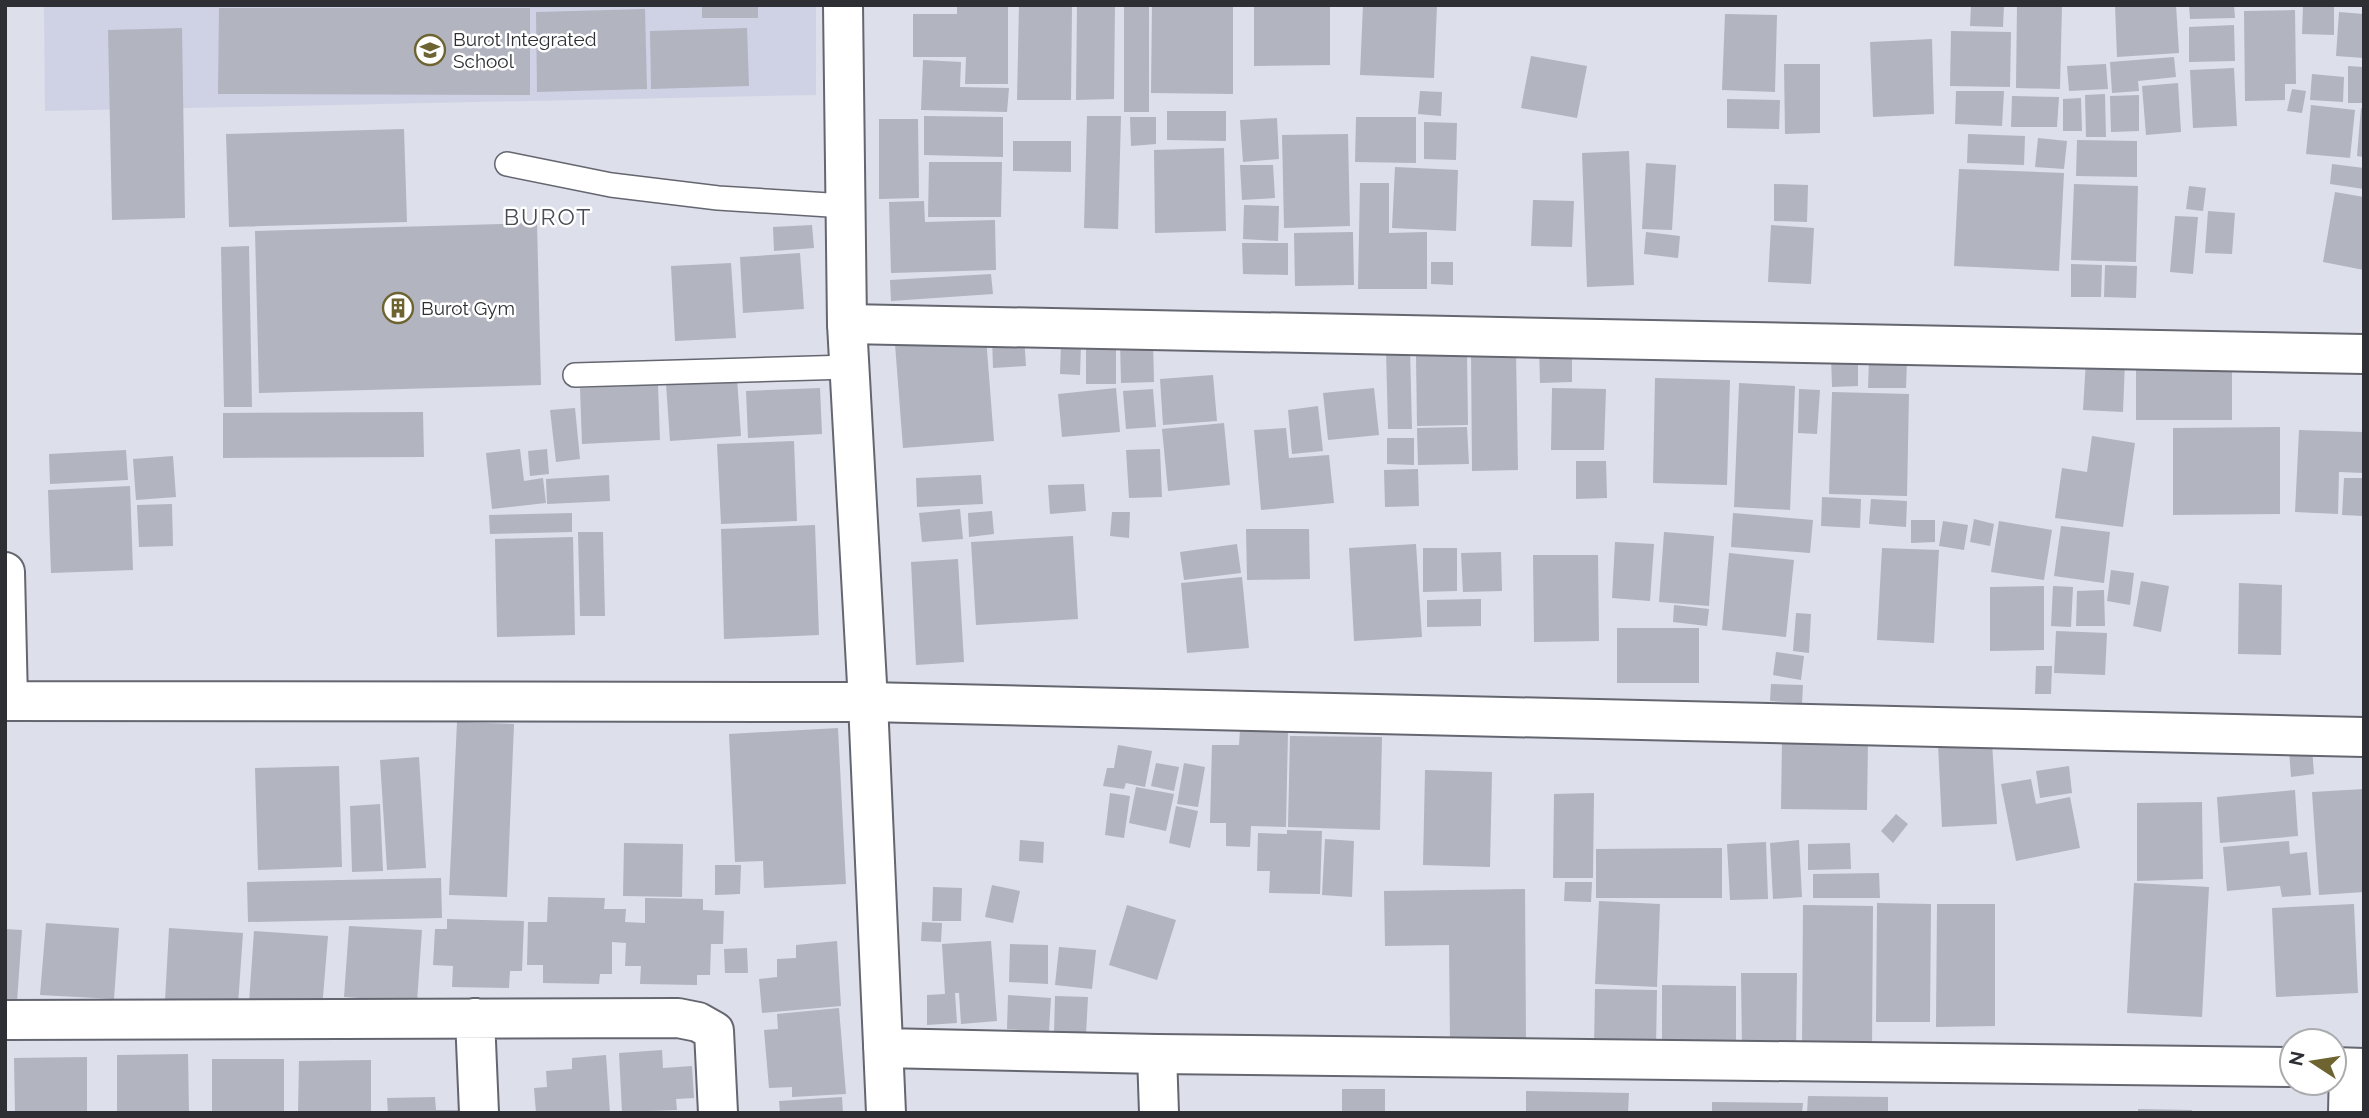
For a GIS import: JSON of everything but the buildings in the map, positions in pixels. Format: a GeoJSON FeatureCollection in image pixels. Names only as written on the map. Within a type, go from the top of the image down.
{"type":"FeatureCollection","features":[{"type":"Feature","properties":{"kind":"street"},"geometry":{"type":"LineString","coordinates":[[843,5],[847,324],[869,702],[886,1113]]}},
{"type":"Feature","properties":{"kind":"street"},"geometry":{"type":"LineString","coordinates":[[847,324],[2364,354]]}},
{"type":"Feature","properties":{"kind":"street"},"geometry":{"type":"LineString","coordinates":[[5,572],[7,701],[869,702],[2364,737]]}},
{"type":"Feature","properties":{"kind":"street"},"geometry":{"type":"LineString","coordinates":[[475,1018],[479,1113]]}},
{"type":"Feature","properties":{"kind":"street"},"geometry":{"type":"LineString","coordinates":[[5,1020],[678,1018],[698,1022],[714,1031],[719,1113]]}},
{"type":"Feature","properties":{"kind":"street"},"geometry":{"type":"LineString","coordinates":[[883,1048],[1157,1054],[2278,1067]]}},
{"type":"Feature","properties":{"kind":"street"},"geometry":{"type":"LineString","coordinates":[[1157,1054],[1159,1113]]}},
{"type":"Feature","properties":{"kind":"street"},"geometry":{"type":"LineString","coordinates":[[2348,1113],[2349,1068]]}},
{"type":"Feature","properties":{"kind":"lane"},"geometry":{"type":"LineString","coordinates":[[507,164],[611,185],[718,198],[845,206]]}},
{"type":"Feature","properties":{"kind":"lane"},"geometry":{"type":"LineString","coordinates":[[575,375],[849,367]]}},
{"type":"Feature","properties":{"kind":"shaded area","name":"Burot Integrated School"},"geometry":{"type":"Polygon","coordinates":[[[44,5],[816,5],[816,95],[45,111],[44,5]]]}},
{"type":"Feature","properties":{"kind":"place","name":"Burot Integrated School"},"geometry":{"type":"Point","coordinates":[430,50]}},
{"type":"Feature","properties":{"kind":"place","name":"Burot Gym"},"geometry":{"type":"Point","coordinates":[398,308]}},
{"type":"Feature","properties":{"kind":"district","name":"BUROT"},"geometry":{"type":"Point","coordinates":[548,216]}}]}
